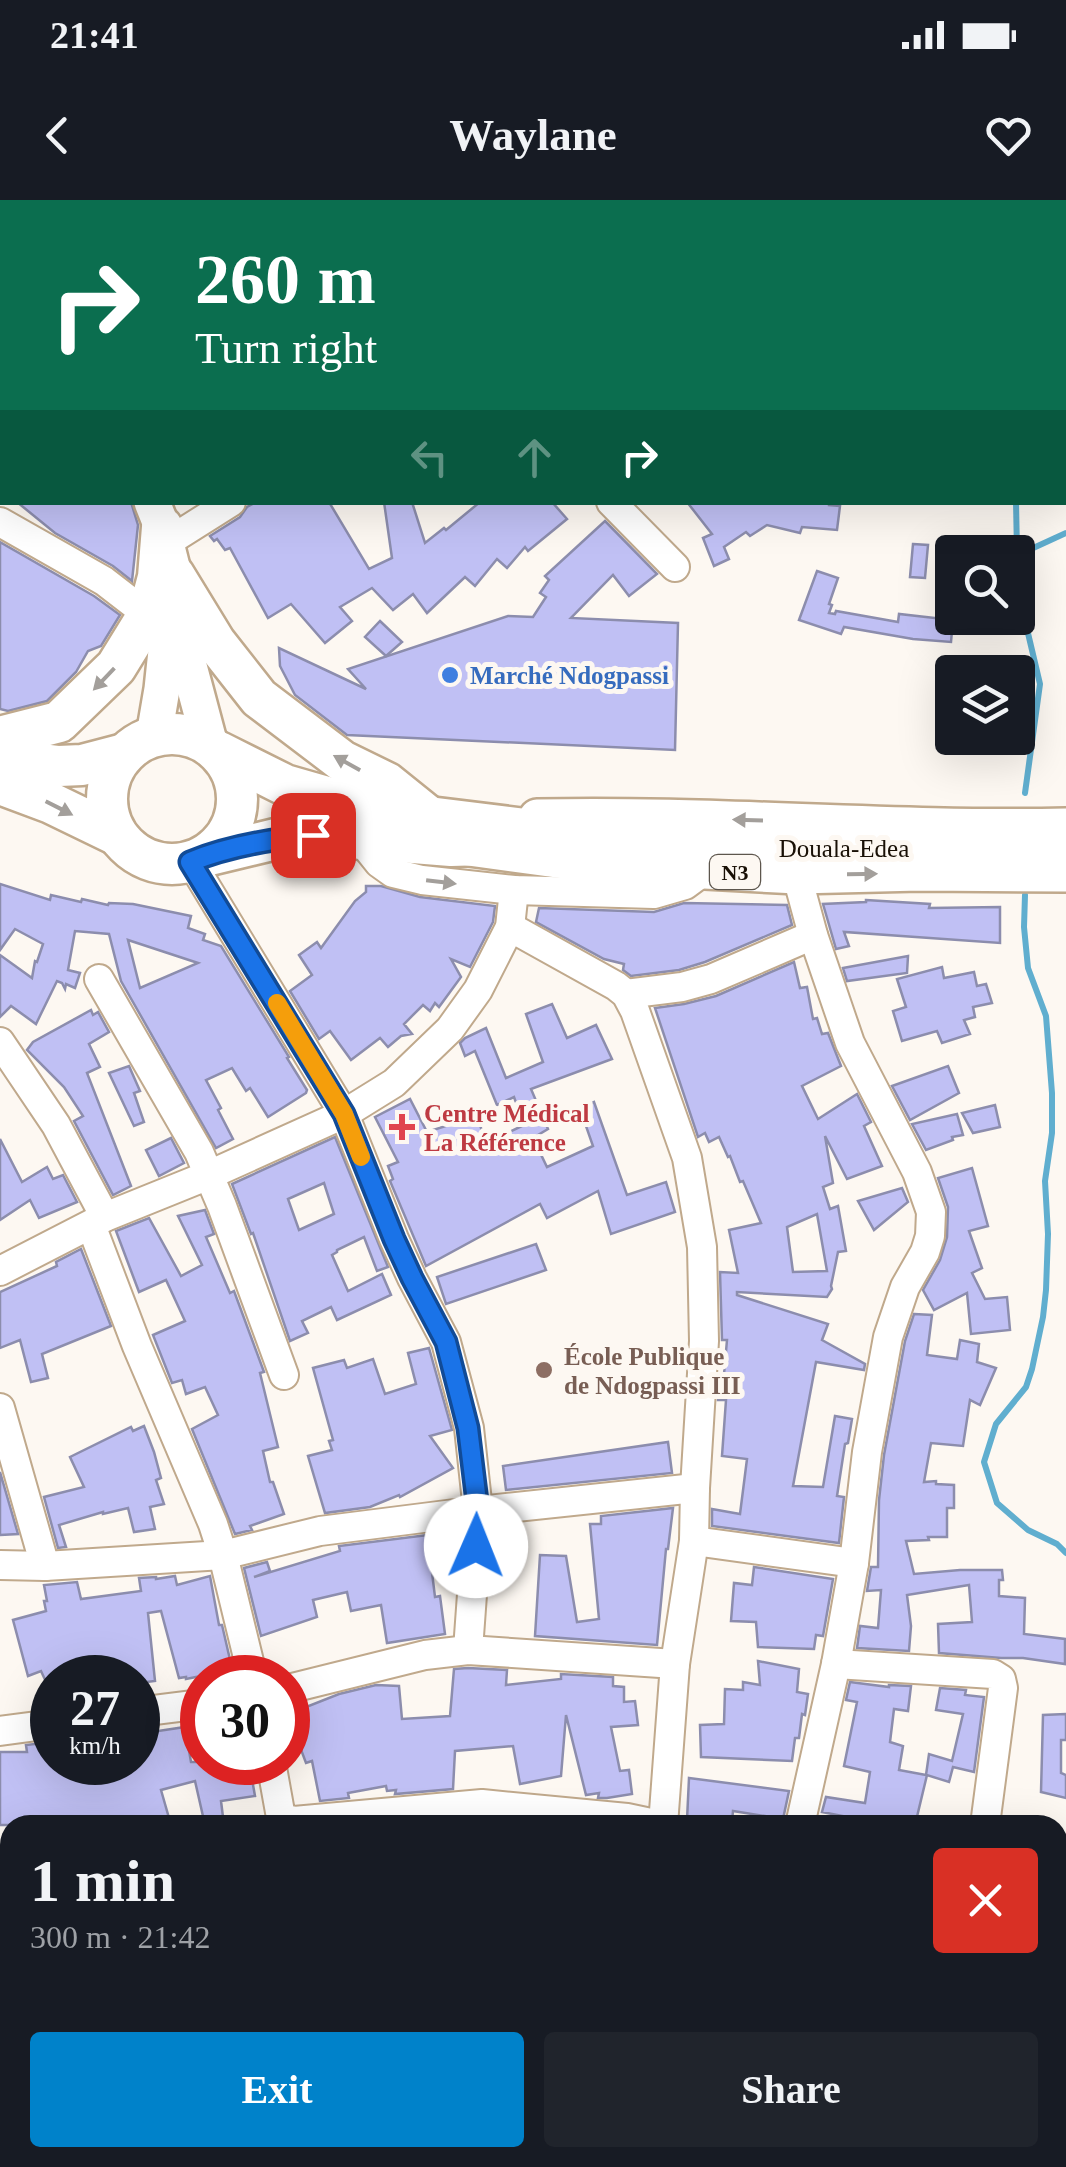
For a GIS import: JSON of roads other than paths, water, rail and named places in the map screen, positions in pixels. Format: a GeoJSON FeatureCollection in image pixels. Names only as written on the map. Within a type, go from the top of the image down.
{"type":"FeatureCollection","features":[{"type":"Feature","properties":{"kind":"highway"},"geometry":{"type":"LineString","coordinates":[[0,737],[50,725],[69,715],[116,667],[162,560]]}},
{"type":"Feature","properties":{"kind":"highway"},"geometry":{"type":"LineString","coordinates":[[162,560],[215,642],[259,698],[342,761],[387,784],[443,826]]}},
{"type":"Feature","properties":{"kind":"highway","name":"N3"},"geometry":{"type":"LineString","coordinates":[[0,759],[82,765],[171,734],[188,735],[285,785],[443,826]]}},
{"type":"Feature","properties":{"kind":"highway"},"geometry":{"type":"LineString","coordinates":[[117,835],[106,802],[108,785],[114,768],[139,745]]}},
{"type":"Feature","properties":{"kind":"highway"},"geometry":{"type":"LineString","coordinates":[[198,859],[219,846],[236,816],[236,782],[229,766],[214,749]]}},
{"type":"Feature","properties":{"kind":"highway","name":"N3"},"geometry":{"type":"LineString","coordinates":[[0,784],[117,835],[142,858],[174,865],[280,838],[358,838],[443,826]]}},
{"type":"Feature","properties":{"kind":"highway","name":"Douala-Edea"},"geometry":{"type":"LineString","coordinates":[[443,826],[762,848],[1066,848]]}},
{"type":"Feature","properties":{"kind":"main road"},"geometry":{"type":"LineString","coordinates":[[139,745],[162,688],[162,560]]}},
{"type":"Feature","properties":{"kind":"main road"},"geometry":{"type":"LineString","coordinates":[[162,560],[214,749]]}},
{"type":"Feature","properties":{"kind":"main road","name":"N3"},"geometry":{"type":"LineString","coordinates":[[443,826],[634,816],[1066,826]]}},
{"type":"Feature","properties":{"kind":"main road","name":"N3"},"geometry":{"type":"LineString","coordinates":[[443,826],[594,865],[797,876],[1066,874]]}},
{"type":"Feature","properties":{"kind":"street"},"geometry":{"type":"LineString","coordinates":[[0,522],[104,581],[162,560],[227,505]]}},
{"type":"Feature","properties":{"kind":"street"},"geometry":{"type":"LineString","coordinates":[[614,505],[675,567]]}},
{"type":"Feature","properties":{"kind":"street"},"geometry":{"type":"LineString","coordinates":[[358,838],[379,864],[394,872],[422,880],[514,890],[654,894],[684,886],[704,871]]}},
{"type":"Feature","properties":{"kind":"street"},"geometry":{"type":"LineString","coordinates":[[198,859],[344,1114],[394,1239],[446,1342],[468,1428],[478,1510],[468,1650]]}},
{"type":"Feature","properties":{"kind":"street"},"geometry":{"type":"LineString","coordinates":[[797,876],[850,1043],[916,1172],[931,1212],[925,1252],[905,1286],[888,1338],[866,1452],[854,1563],[836,1664],[802,1815]]}},
{"type":"Feature","properties":{"kind":"street"},"geometry":{"type":"LineString","coordinates":[[0,1271],[98,1221],[344,1114],[394,1083],[450,1029],[478,990],[510,926],[514,890]]}},
{"type":"Feature","properties":{"kind":"street"},"geometry":{"type":"LineString","coordinates":[[510,926],[626,994],[687,1158],[702,1247],[704,1341],[694,1541],[675,1664],[663,1815]]}},
{"type":"Feature","properties":{"kind":"street"},"geometry":{"type":"LineString","coordinates":[[626,994],[711,979],[814,935]]}},
{"type":"Feature","properties":{"kind":"street"},"geometry":{"type":"LineString","coordinates":[[99,979],[199,1152],[284,1376]]}},
{"type":"Feature","properties":{"kind":"street"},"geometry":{"type":"LineString","coordinates":[[3,1053],[56,1125],[98,1221],[137,1346],[213,1524],[248,1655]]}},
{"type":"Feature","properties":{"kind":"street"},"geometry":{"type":"LineString","coordinates":[[0,1408],[45,1566]]}},
{"type":"Feature","properties":{"kind":"street"},"geometry":{"type":"LineString","coordinates":[[0,1566],[223,1555],[320,1531],[695,1488]]}},
{"type":"Feature","properties":{"kind":"street"},"geometry":{"type":"LineString","coordinates":[[694,1541],[854,1563]]}},
{"type":"Feature","properties":{"kind":"street"},"geometry":{"type":"LineString","coordinates":[[310,1684],[425,1655],[468,1650],[675,1664]]}},
{"type":"Feature","properties":{"kind":"street"},"geometry":{"type":"LineString","coordinates":[[836,1664],[993,1674],[1000,1679],[1003,1688],[986,1815]]}},
{"type":"Feature","properties":{"kind":"street"},"geometry":{"type":"LineString","coordinates":[[0,1731],[30,1727]]}},
{"type":"Feature","properties":{"kind":"street"},"geometry":{"type":"LineString","coordinates":[[275,1785],[282,1815]]}},
{"type":"Feature","properties":{"kind":"street"},"geometry":{"type":"LineString","coordinates":[[412,1815],[482,1804],[596,1815]]}},
{"type":"Feature","properties":{"kind":"waterway"},"geometry":{"type":"LineString","coordinates":[[1016,505],[1017,535]]}},
{"type":"Feature","properties":{"kind":"waterway"},"geometry":{"type":"LineString","coordinates":[[1035,547],[1066,533]]}},
{"type":"Feature","properties":{"kind":"waterway"},"geometry":{"type":"LineString","coordinates":[[1025,793],[1040,684],[1028,635]]}},
{"type":"Feature","properties":{"kind":"waterway"},"geometry":{"type":"LineString","coordinates":[[1025,895],[1028,968],[1046,1016],[1052,1093],[1052,1133],[1045,1181],[1046,1290],[1026,1387],[996,1424],[984,1462],[997,1503],[1028,1530],[1057,1544],[1066,1553]]}},
{"type":"Feature","properties":{"kind":"place","name":"Marché Ndogpassi"},"geometry":{"type":"Point","coordinates":[450,675]}},
{"type":"Feature","properties":{"kind":"place","name":"Centre Médical La Référence"},"geometry":{"type":"Point","coordinates":[402,1127]}},
{"type":"Feature","properties":{"kind":"place","name":"École Publique de Ndogpassi III"},"geometry":{"type":"Point","coordinates":[544,1370]}}]}
